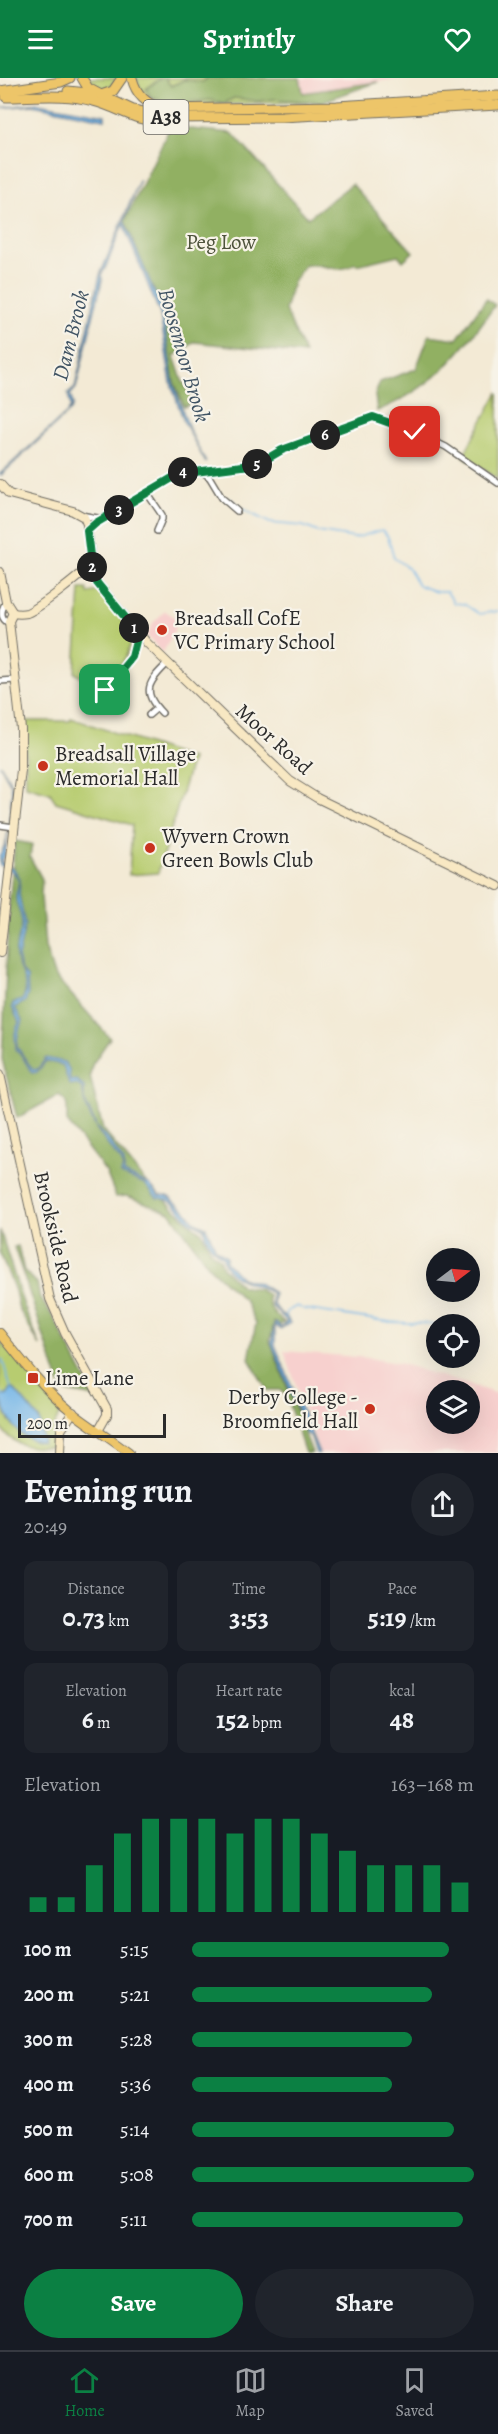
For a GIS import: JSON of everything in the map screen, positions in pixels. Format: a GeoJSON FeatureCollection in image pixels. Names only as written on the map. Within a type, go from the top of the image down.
{"type":"FeatureCollection","features":[{"type":"Feature","properties":{"kind":"highway"},"geometry":{"type":"LineString","coordinates":[[2,95],[70,78]]}},
{"type":"Feature","properties":{"kind":"highway","name":"A38"},"geometry":{"type":"LineString","coordinates":[[82,78],[86,86],[99,94],[133,110],[159,116],[234,118],[338,115],[498,105]]}},
{"type":"Feature","properties":{"kind":"highway"},"geometry":{"type":"LineString","coordinates":[[2,95],[60,90],[99,94],[113,91],[122,78]]}},
{"type":"Feature","properties":{"kind":"highway","name":"A38"},"geometry":{"type":"LineString","coordinates":[[132,78],[135,88],[143,99],[153,106],[164,109],[337,106],[498,96]]}},
{"type":"Feature","properties":{"kind":"highway"},"geometry":{"type":"LineString","coordinates":[[2,95],[80,98],[148,121],[202,122],[234,118]]}},
{"type":"Feature","properties":{"kind":"main road"},"geometry":{"type":"LineString","coordinates":[[0,1333],[38,1379],[73,1412],[129,1453]]}},
{"type":"Feature","properties":{"kind":"street"},"geometry":{"type":"LineString","coordinates":[[87,531],[179,474],[258,464],[282,450],[373,417],[415,432],[446,447],[498,483]]}},
{"type":"Feature","properties":{"kind":"street"},"geometry":{"type":"LineString","coordinates":[[212,483],[216,468]]}},
{"type":"Feature","properties":{"kind":"street"},"geometry":{"type":"LineString","coordinates":[[201,470],[222,498],[237,511]]}},
{"type":"Feature","properties":{"kind":"street"},"geometry":{"type":"LineString","coordinates":[[0,484],[9,494]]}},
{"type":"Feature","properties":{"kind":"street"},"geometry":{"type":"LineString","coordinates":[[147,493],[162,515],[157,531]]}},
{"type":"Feature","properties":{"kind":"street"},"geometry":{"type":"LineString","coordinates":[[0,495],[9,494],[103,519]]}},
{"type":"Feature","properties":{"kind":"street","name":"Moor Road"},"geometry":{"type":"LineString","coordinates":[[80,514],[85,519],[91,564],[97,583],[138,633],[259,753],[303,790],[498,886]]}},
{"type":"Feature","properties":{"kind":"street"},"geometry":{"type":"LineString","coordinates":[[13,613],[30,611],[78,578],[91,564]]}},
{"type":"Feature","properties":{"kind":"street"},"geometry":{"type":"LineString","coordinates":[[0,572],[6,602],[13,613],[10,624],[21,747],[20,789],[8,826],[10,865],[0,953]]}},
{"type":"Feature","properties":{"kind":"street"},"geometry":{"type":"LineString","coordinates":[[78,578],[90,579],[97,583]]}},
{"type":"Feature","properties":{"kind":"street"},"geometry":{"type":"LineString","coordinates":[[6,602],[0,609],[0,616],[10,624]]}},
{"type":"Feature","properties":{"kind":"street"},"geometry":{"type":"LineString","coordinates":[[94,705],[132,657],[138,633]]}},
{"type":"Feature","properties":{"kind":"street"},"geometry":{"type":"LineString","coordinates":[[149,715],[159,711],[149,696],[150,684],[168,663]]}},
{"type":"Feature","properties":{"kind":"street"},"geometry":{"type":"LineString","coordinates":[[0,681],[15,680]]}},
{"type":"Feature","properties":{"kind":"street","name":"Brookside Road"},"geometry":{"type":"LineString","coordinates":[[0,1074],[50,1299],[60,1323],[106,1409],[107,1415],[98,1431]]}},
{"type":"Feature","properties":{"kind":"street"},"geometry":{"type":"LineString","coordinates":[[60,1453],[61,1430],[73,1412]]}},
{"type":"Feature","properties":{"kind":"shaded area"},"geometry":{"type":"Polygon","coordinates":[[[300,78],[403,78],[303,93],[300,78]]]}},
{"type":"Feature","properties":{"kind":"shaded area","name":"Breadsall CofE VC Primary School"},"geometry":{"type":"Polygon","coordinates":[[[165,611],[179,620],[163,653],[147,636],[153,623],[165,611]]]}},
{"type":"Feature","properties":{"kind":"shaded area","name":"Derby College - Broomfield Hall"},"geometry":{"type":"Polygon","coordinates":[[[284,1351],[369,1358],[402,1364],[453,1380],[426,1380],[426,1434],[480,1434],[480,1388],[498,1394],[498,1453],[320,1453],[284,1351]]]}},
{"type":"Feature","properties":{"kind":"green space"},"geometry":{"type":"Polygon","coordinates":[[[89,78],[117,78],[111,86],[104,89],[94,85],[89,78]]]}},
{"type":"Feature","properties":{"kind":"green space"},"geometry":{"type":"Polygon","coordinates":[[[136,78],[161,78],[146,89],[170,103],[211,100],[224,103],[234,98],[258,101],[275,99],[321,102],[170,105],[148,97],[136,78]]]}},
{"type":"Feature","properties":{"kind":"green space"},"geometry":{"type":"Polygon","coordinates":[[[161,78],[165,78],[171,86],[184,80],[203,82],[208,78],[300,78],[303,93],[378,82],[321,102],[275,99],[258,101],[234,98],[224,103],[211,100],[170,103],[151,97],[146,89],[161,78]]]}},
{"type":"Feature","properties":{"kind":"green space"},"geometry":{"type":"Polygon","coordinates":[[[165,78],[208,78],[203,82],[184,80],[170,86],[165,78]]]}},
{"type":"Feature","properties":{"kind":"green space","name":"Peg Low"},"geometry":{"type":"Polygon","coordinates":[[[170,127],[232,133],[308,218],[352,184],[413,252],[403,261],[398,255],[357,265],[355,263],[342,269],[317,265],[304,266],[293,282],[285,310],[305,354],[195,342],[174,356],[182,380],[194,402],[184,407],[174,382],[162,310],[125,221],[170,127]]]}},
{"type":"Feature","properties":{"kind":"green space"},"geometry":{"type":"Polygon","coordinates":[[[486,299],[495,305],[458,354],[414,392],[377,411],[375,395],[380,382],[416,369],[429,335],[457,339],[486,299]]]}},
{"type":"Feature","properties":{"kind":"green space"},"geometry":{"type":"Polygon","coordinates":[[[498,392],[498,479],[463,456],[498,392]]]}},
{"type":"Feature","properties":{"kind":"green space"},"geometry":{"type":"Polygon","coordinates":[[[80,589],[87,589],[88,593],[100,591],[133,634],[121,664],[100,689],[75,673],[80,589]]]}},
{"type":"Feature","properties":{"kind":"green space"},"geometry":{"type":"Polygon","coordinates":[[[71,718],[192,759],[158,873],[129,875],[132,825],[56,802],[50,793],[26,786],[25,721],[70,721],[71,718]]]}},
{"type":"Feature","properties":{"kind":"green space"},"geometry":{"type":"Polygon","coordinates":[[[15,841],[32,844],[30,857],[42,879],[45,947],[54,975],[110,1038],[92,1065],[90,1076],[103,1130],[144,1180],[201,1231],[212,1253],[220,1259],[223,1268],[241,1286],[260,1290],[268,1295],[272,1310],[284,1322],[280,1325],[274,1322],[270,1341],[312,1453],[305,1453],[286,1396],[280,1390],[267,1390],[249,1359],[256,1323],[245,1301],[211,1269],[170,1212],[127,1196],[116,1197],[106,1172],[67,1122],[67,1102],[59,1095],[17,1118],[2,1059],[9,906],[15,841]]]}},
{"type":"Feature","properties":{"kind":"green space"},"geometry":{"type":"Polygon","coordinates":[[[0,1230],[24,1306],[40,1346],[19,1309],[15,1291],[0,1253],[0,1230]]]}},
{"type":"Feature","properties":{"kind":"green space"},"geometry":{"type":"Polygon","coordinates":[[[18,1246],[24,1271],[37,1283],[40,1298],[53,1317],[95,1397],[67,1392],[61,1388],[14,1247],[18,1246]]]}},
{"type":"Feature","properties":{"kind":"green space"},"geometry":{"type":"Polygon","coordinates":[[[0,1341],[52,1399],[60,1412],[55,1425],[54,1447],[38,1448],[24,1445],[11,1438],[0,1426],[0,1341]],[[15,1390],[0,1398],[9,1421],[23,1436],[39,1419],[15,1390]]]}},
{"type":"Feature","properties":{"kind":"water"},"geometry":{"type":"Polygon","coordinates":[[[37,103],[105,115],[105,119],[33,105],[0,108],[37,103]]]}},
{"type":"Feature","properties":{"kind":"water"},"geometry":{"type":"Polygon","coordinates":[[[140,179],[124,221],[162,310],[173,382],[189,429],[206,463],[184,422],[171,383],[160,314],[123,224],[102,273],[76,388],[70,395],[73,404],[71,410],[1,475],[71,407],[68,394],[75,388],[100,275],[140,179]]]}},
{"type":"Feature","properties":{"kind":"water"},"geometry":{"type":"Polygon","coordinates":[[[0,764],[14,789],[5,855],[1,862],[14,869],[20,879],[19,895],[25,925],[18,957],[21,971],[27,977],[28,994],[25,1002],[15,1007],[22,1021],[17,1047],[33,1070],[38,1069],[46,1058],[64,1062],[69,1069],[70,1081],[77,1080],[84,1087],[84,1099],[82,1088],[76,1084],[69,1085],[63,1065],[46,1061],[37,1072],[32,1073],[16,1050],[15,1033],[19,1022],[12,1007],[13,1003],[22,1000],[26,989],[17,962],[16,952],[22,924],[16,900],[18,879],[13,872],[0,865],[0,856],[7,840],[12,791],[0,764]]]}},
{"type":"Feature","properties":{"kind":"water"},"geometry":{"type":"Polygon","coordinates":[[[84,1100],[97,1128],[124,1162],[124,1173],[149,1184],[159,1195],[168,1196],[195,1222],[206,1227],[216,1249],[226,1256],[226,1262],[241,1278],[260,1284],[274,1293],[273,1304],[290,1323],[280,1329],[275,1325],[275,1345],[319,1453],[316,1453],[311,1437],[307,1434],[272,1344],[274,1324],[277,1323],[281,1328],[287,1321],[272,1306],[272,1293],[243,1280],[230,1271],[223,1257],[208,1241],[204,1228],[191,1222],[173,1203],[157,1198],[145,1184],[121,1174],[123,1166],[121,1161],[96,1128],[84,1100]]]}},
{"type":"Feature","properties":{"kind":"water"},"geometry":{"type":"Polygon","coordinates":[[[11,1388],[39,1419],[42,1443],[19,1433],[10,1421],[0,1397],[7,1395],[11,1388]]]}},
{"type":"Feature","properties":{"kind":"waterway","name":"Boosemoor Brook"},"geometry":{"type":"LineString","coordinates":[[229,498],[240,508],[270,523],[303,526],[318,532],[355,538],[382,530],[388,537],[394,558],[408,568],[418,585],[436,592],[447,592],[454,603],[464,604],[479,614],[498,611]]}},
{"type":"Feature","properties":{"kind":"waterway"},"geometry":{"type":"LineString","coordinates":[[286,1315],[286,1312],[297,1306],[301,1308]]}},
{"type":"Feature","properties":{"kind":"waterway"},"geometry":{"type":"LineString","coordinates":[[303,1309],[390,1322],[426,1324]]}},
{"type":"Feature","properties":{"kind":"waterway"},"geometry":{"type":"LineString","coordinates":[[2,1359],[11,1388]]}},
{"type":"Feature","properties":{"kind":"waterway"},"geometry":{"type":"LineString","coordinates":[[0,1392],[4,1396]]}},
{"type":"Feature","properties":{"kind":"place","name":"Breadsall CofE VC Primary School"},"geometry":{"type":"Point","coordinates":[162,630]}},
{"type":"Feature","properties":{"kind":"place","name":"Breadsall Village Memorial Hall"},"geometry":{"type":"Point","coordinates":[43,766]}},
{"type":"Feature","properties":{"kind":"place","name":"Wyvern Crown Green Bowls Club"},"geometry":{"type":"Point","coordinates":[150,848]}},
{"type":"Feature","properties":{"kind":"place","name":"Lime Lane"},"geometry":{"type":"Point","coordinates":[33,1378]}},
{"type":"Feature","properties":{"kind":"place","name":"Derby College - Broomfield Hall"},"geometry":{"type":"Point","coordinates":[370,1409]}},
{"type":"Feature","properties":{"kind":"route"},"geometry":{"type":"LineString","coordinates":[[105,690],[132,657],[138,633],[97,583],[94,576],[87,531],[96,523],[166,480],[184,472],[258,464],[277,452],[373,417],[379,417],[415,432]]}},
{"type":"Feature","properties":{"kind":"water label","name":"Dam Brook"},"geometry":{"type":"Point","coordinates":[70,335]}}]}
